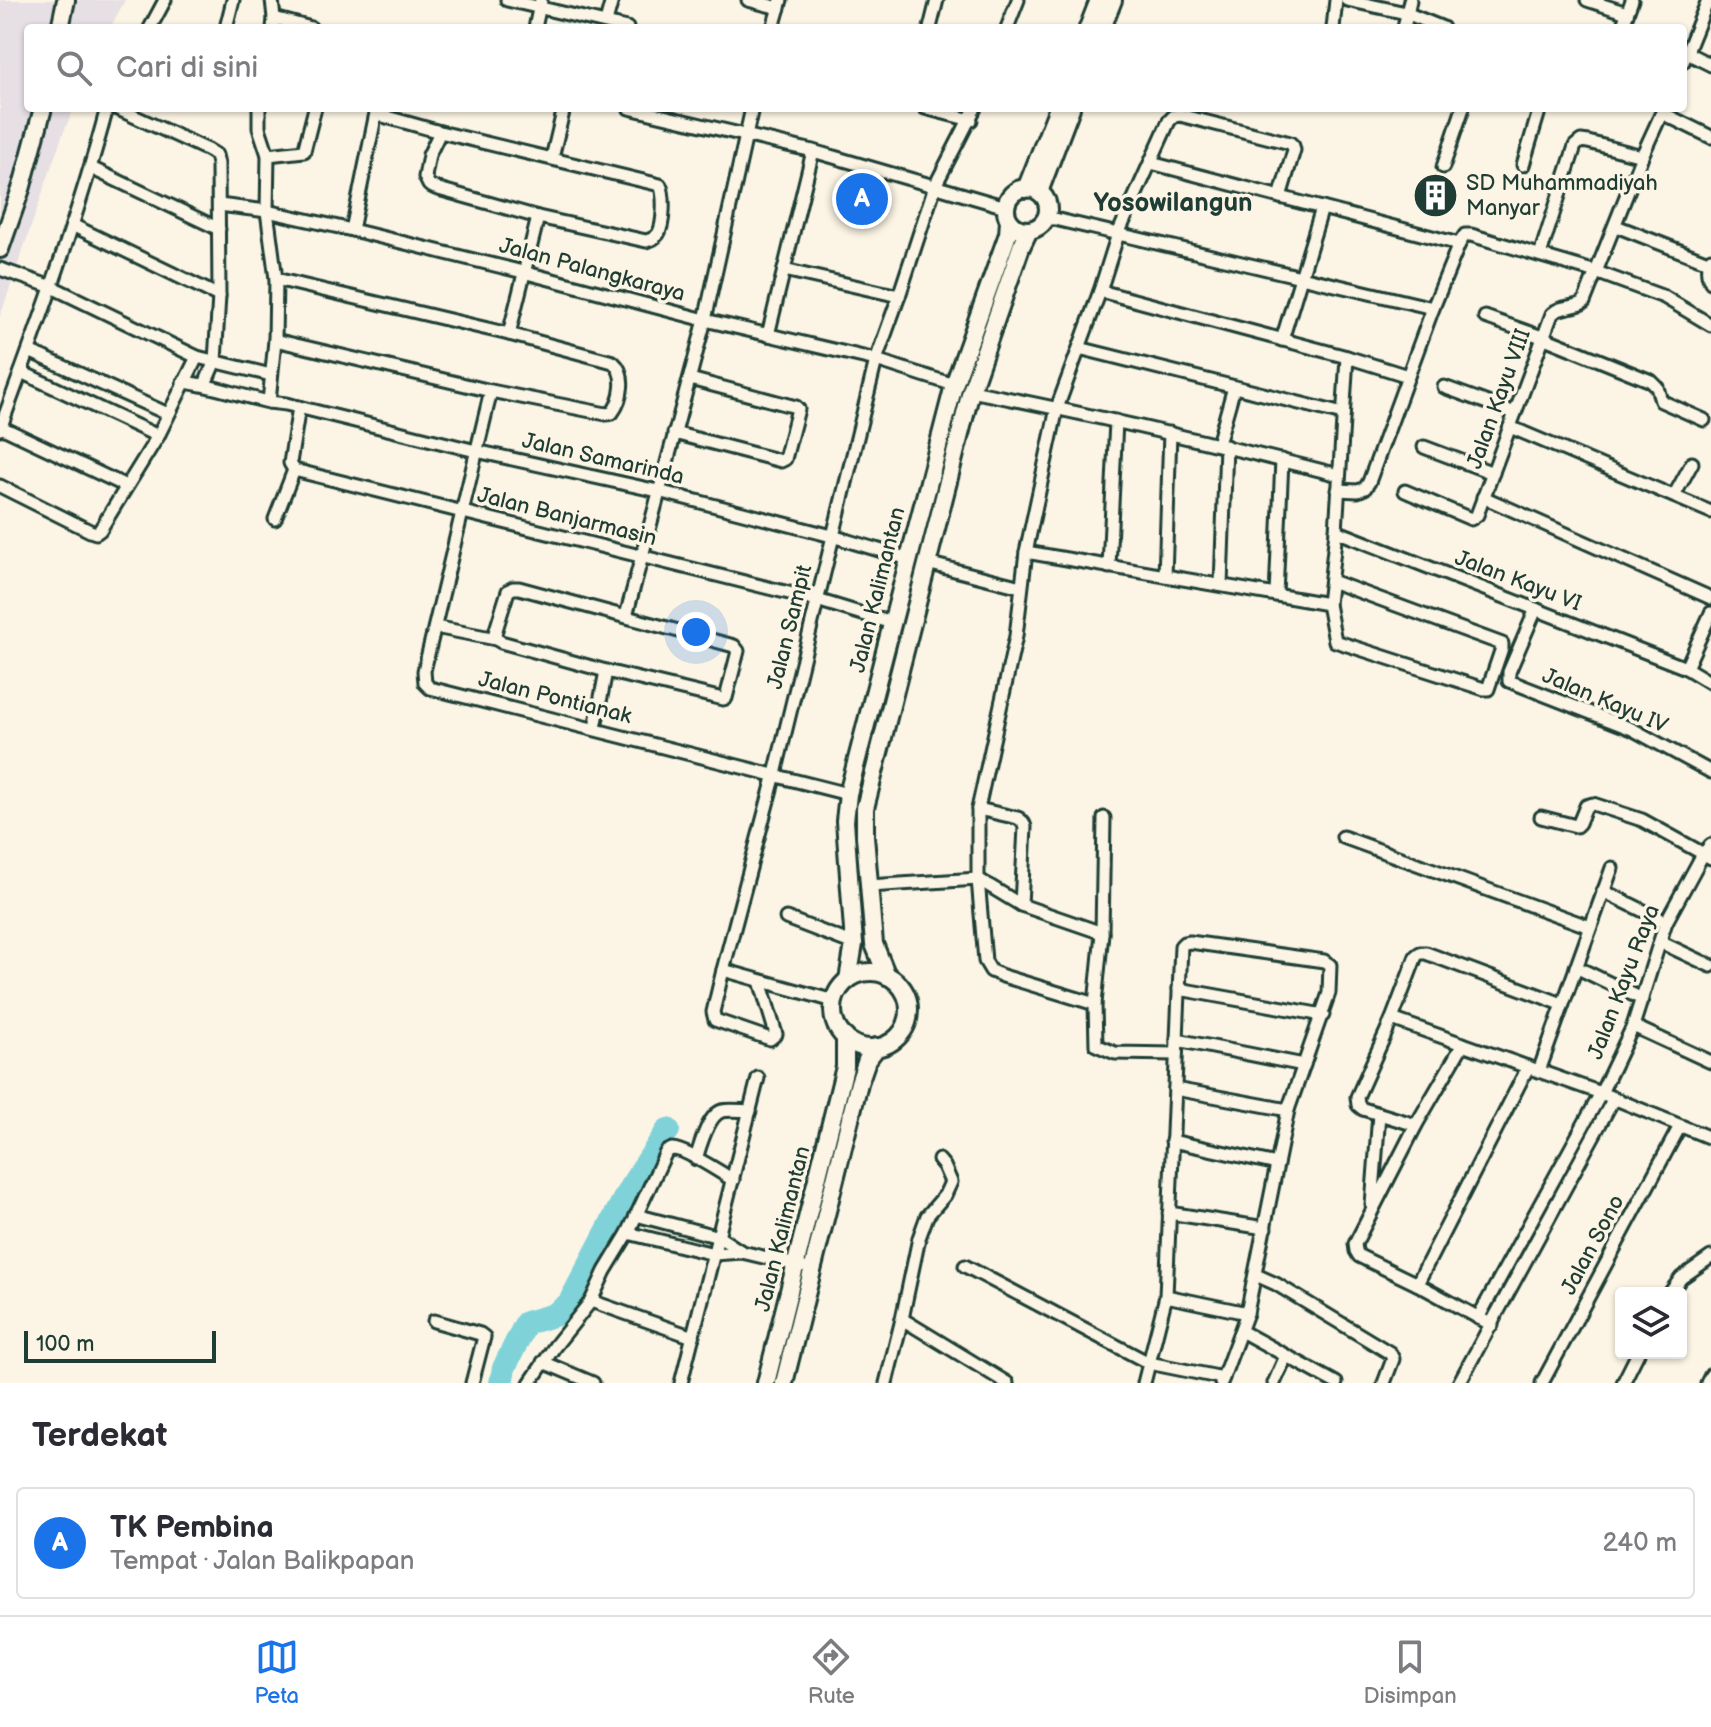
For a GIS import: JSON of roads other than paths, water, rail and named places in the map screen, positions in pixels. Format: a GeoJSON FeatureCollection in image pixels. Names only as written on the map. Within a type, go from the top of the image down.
{"type":"FeatureCollection","features":[{"type":"Feature","properties":{"kind":"main road"},"geometry":{"type":"LineString","coordinates":[[61,24],[66,0]]}},
{"type":"Feature","properties":{"kind":"main road"},"geometry":{"type":"LineString","coordinates":[[1090,24],[1099,0]]}},
{"type":"Feature","properties":{"kind":"main road"},"geometry":{"type":"LineString","coordinates":[[1104,24],[1113,0]]}},
{"type":"Feature","properties":{"kind":"main road"},"geometry":{"type":"LineString","coordinates":[[0,249],[22,186],[42,112]]}},
{"type":"Feature","properties":{"kind":"main road"},"geometry":{"type":"LineString","coordinates":[[1032,190],[1057,112]]}},
{"type":"Feature","properties":{"kind":"main road"},"geometry":{"type":"LineString","coordinates":[[1032,190],[1069,112]]}},
{"type":"Feature","properties":{"kind":"main road"},"geometry":{"type":"LineString","coordinates":[[1032,190],[1047,203],[1046,217],[1037,228],[1022,230],[1015,226],[1008,214],[1013,194],[1032,190]]}},
{"type":"Feature","properties":{"kind":"main road","name":"Jalan Kalimantan"},"geometry":{"type":"LineString","coordinates":[[848,980],[854,944],[845,821],[848,794],[954,385],[1008,234],[1008,214]]}},
{"type":"Feature","properties":{"kind":"main road","name":"Jalan Kalimantan"},"geometry":{"type":"LineString","coordinates":[[887,976],[874,944],[865,808],[971,391],[1029,230]]}},
{"type":"Feature","properties":{"kind":"main road"},"geometry":{"type":"LineString","coordinates":[[920,517],[937,521]]}},
{"type":"Feature","properties":{"kind":"main road"},"geometry":{"type":"LineString","coordinates":[[868,718],[886,722]]}},
{"type":"Feature","properties":{"kind":"main road"},"geometry":{"type":"LineString","coordinates":[[874,972],[897,982],[908,1003],[905,1026],[898,1036],[877,1047],[855,1044],[845,1037],[837,1027],[833,1014],[839,989],[848,980],[860,973],[874,972]]}},
{"type":"Feature","properties":{"kind":"main road","name":"Jalan Kalimantan"},"geometry":{"type":"LineString","coordinates":[[784,1383],[845,1067],[845,1037]]}},
{"type":"Feature","properties":{"kind":"main road","name":"Jalan Kalimantan"},"geometry":{"type":"LineString","coordinates":[[766,1383],[805,1267],[859,1083],[867,1060],[877,1047]]}},
{"type":"Feature","properties":{"kind":"street"},"geometry":{"type":"LineString","coordinates":[[152,24],[165,0]]}},
{"type":"Feature","properties":{"kind":"street"},"geometry":{"type":"LineString","coordinates":[[227,24],[233,0]]}},
{"type":"Feature","properties":{"kind":"street"},"geometry":{"type":"LineString","coordinates":[[271,0],[273,23]]}},
{"type":"Feature","properties":{"kind":"street"},"geometry":{"type":"LineString","coordinates":[[507,0],[540,4],[613,24]]}},
{"type":"Feature","properties":{"kind":"street"},"geometry":{"type":"LineString","coordinates":[[606,22],[612,0]]}},
{"type":"Feature","properties":{"kind":"street"},"geometry":{"type":"LineString","coordinates":[[748,0],[780,4],[774,24]]}},
{"type":"Feature","properties":{"kind":"street"},"geometry":{"type":"LineString","coordinates":[[931,24],[937,0]]}},
{"type":"Feature","properties":{"kind":"street"},"geometry":{"type":"LineString","coordinates":[[1009,24],[1018,0]]}},
{"type":"Feature","properties":{"kind":"street"},"geometry":{"type":"LineString","coordinates":[[1333,24],[1336,0]]}},
{"type":"Feature","properties":{"kind":"street"},"geometry":{"type":"LineString","coordinates":[[1347,0],[1406,13],[1433,24]]}},
{"type":"Feature","properties":{"kind":"street"},"geometry":{"type":"LineString","coordinates":[[1405,24],[1410,0]]}},
{"type":"Feature","properties":{"kind":"street"},"geometry":{"type":"LineString","coordinates":[[1587,0],[1627,13]]}},
{"type":"Feature","properties":{"kind":"street"},"geometry":{"type":"LineString","coordinates":[[1623,24],[1632,0]]}},
{"type":"Feature","properties":{"kind":"street"},"geometry":{"type":"LineString","coordinates":[[536,24],[540,4]]}},
{"type":"Feature","properties":{"kind":"street"},"geometry":{"type":"LineString","coordinates":[[1687,53],[1708,6]]}},
{"type":"Feature","properties":{"kind":"street"},"geometry":{"type":"LineString","coordinates":[[1687,59],[1711,65]]}},
{"type":"Feature","properties":{"kind":"street"},"geometry":{"type":"LineString","coordinates":[[106,112],[52,287],[0,428],[126,486]]}},
{"type":"Feature","properties":{"kind":"street"},"geometry":{"type":"LineString","coordinates":[[125,112],[216,155],[219,296],[215,361],[205,384]]}},
{"type":"Feature","properties":{"kind":"street"},"geometry":{"type":"LineString","coordinates":[[259,112],[259,128],[268,155],[267,211],[276,279],[275,340],[269,402]]}},
{"type":"Feature","properties":{"kind":"street"},"geometry":{"type":"LineString","coordinates":[[268,155],[304,151],[314,112]]}},
{"type":"Feature","properties":{"kind":"street"},"geometry":{"type":"LineString","coordinates":[[352,230],[377,112]]}},
{"type":"Feature","properties":{"kind":"street"},"geometry":{"type":"LineString","coordinates":[[380,112],[440,132],[660,185],[664,196],[660,231],[655,238],[646,241],[538,217],[435,188],[429,185],[425,177],[429,155],[440,132]]}},
{"type":"Feature","properties":{"kind":"street"},"geometry":{"type":"LineString","coordinates":[[552,158],[563,112]]}},
{"type":"Feature","properties":{"kind":"street"},"geometry":{"type":"LineString","coordinates":[[646,112],[813,151],[935,186],[1008,214]]}},
{"type":"Feature","properties":{"kind":"street"},"geometry":{"type":"LineString","coordinates":[[626,616],[705,320],[751,112]]}},
{"type":"Feature","properties":{"kind":"street"},"geometry":{"type":"LineString","coordinates":[[1443,167],[1462,112]]}},
{"type":"Feature","properties":{"kind":"street"},"geometry":{"type":"LineString","coordinates":[[1523,165],[1539,112]]}},
{"type":"Feature","properties":{"kind":"street","name":"Jalan Kayu VIII"},"geometry":{"type":"LineString","coordinates":[[1405,491],[1473,518],[1477,515],[1552,314],[1584,302],[1662,112]]}},
{"type":"Feature","properties":{"kind":"street"},"geometry":{"type":"LineString","coordinates":[[1667,112],[1711,137]]}},
{"type":"Feature","properties":{"kind":"street","name":"Jalan Sampit"},"geometry":{"type":"LineString","coordinates":[[760,981],[776,1034],[770,1039],[715,1020],[713,1012],[723,970],[775,774],[876,360],[935,186],[973,114]]}},
{"type":"Feature","properties":{"kind":"street"},"geometry":{"type":"LineString","coordinates":[[1095,1004],[991,971],[985,961],[978,879],[978,809],[1016,636],[1026,552],[1057,408],[1118,234],[1174,116],[1290,143],[1294,150],[1280,197]]}},
{"type":"Feature","properties":{"kind":"street"},"geometry":{"type":"LineString","coordinates":[[1540,255],[1577,143],[1588,142],[1642,156]]}},
{"type":"Feature","properties":{"kind":"street"},"geometry":{"type":"LineString","coordinates":[[768,335],[813,151]]}},
{"type":"Feature","properties":{"kind":"street"},"geometry":{"type":"LineString","coordinates":[[1151,163],[1459,244]]}},
{"type":"Feature","properties":{"kind":"street"},"geometry":{"type":"LineString","coordinates":[[91,168],[219,229]]}},
{"type":"Feature","properties":{"kind":"street","name":"Jalan Palangkaraya"},"geometry":{"type":"LineString","coordinates":[[219,205],[267,211],[352,230],[876,360],[954,385]]}},
{"type":"Feature","properties":{"kind":"street"},"geometry":{"type":"LineString","coordinates":[[1282,340],[1322,208]]}},
{"type":"Feature","properties":{"kind":"street"},"geometry":{"type":"LineString","coordinates":[[509,334],[538,217]]}},
{"type":"Feature","properties":{"kind":"street"},"geometry":{"type":"LineString","coordinates":[[1046,217],[1433,308]]}},
{"type":"Feature","properties":{"kind":"street"},"geometry":{"type":"LineString","coordinates":[[72,225],[219,296]]}},
{"type":"Feature","properties":{"kind":"street"},"geometry":{"type":"LineString","coordinates":[[1616,226],[1710,260],[1708,275],[1711,282]]}},
{"type":"Feature","properties":{"kind":"street"},"geometry":{"type":"LineString","coordinates":[[1338,490],[1358,491],[1365,488],[1433,308],[1465,235],[1596,272],[1664,297],[1711,325]]}},
{"type":"Feature","properties":{"kind":"street"},"geometry":{"type":"LineString","coordinates":[[784,270],[899,296]]}},
{"type":"Feature","properties":{"kind":"street"},"geometry":{"type":"LineString","coordinates":[[6,271],[52,287],[197,357],[271,375]]}},
{"type":"Feature","properties":{"kind":"street"},"geometry":{"type":"LineString","coordinates":[[275,340],[491,391],[606,414],[617,407],[622,377],[619,367],[613,362],[276,279]]}},
{"type":"Feature","properties":{"kind":"street"},"geometry":{"type":"LineString","coordinates":[[1100,291],[1408,376]]}},
{"type":"Feature","properties":{"kind":"street"},"geometry":{"type":"LineString","coordinates":[[1485,317],[1655,383],[1661,401],[1704,420]]}},
{"type":"Feature","properties":{"kind":"street"},"geometry":{"type":"LineString","coordinates":[[1079,348],[1343,414]]}},
{"type":"Feature","properties":{"kind":"street"},"geometry":{"type":"LineString","coordinates":[[29,351],[168,414]]}},
{"type":"Feature","properties":{"kind":"street"},"geometry":{"type":"LineString","coordinates":[[0,486],[96,533],[158,436],[197,357]]}},
{"type":"Feature","properties":{"kind":"street"},"geometry":{"type":"LineString","coordinates":[[1331,581],[1502,644],[1488,689],[1334,639],[1328,604],[1347,357]]}},
{"type":"Feature","properties":{"kind":"street"},"geometry":{"type":"LineString","coordinates":[[21,372],[158,436]]}},
{"type":"Feature","properties":{"kind":"street"},"geometry":{"type":"LineString","coordinates":[[674,433],[781,461],[785,459],[796,407],[690,379]]}},
{"type":"Feature","properties":{"kind":"street","name":"Jalan Samarinda"},"geometry":{"type":"LineString","coordinates":[[183,382],[205,384],[246,397],[658,491],[909,559]]}},
{"type":"Feature","properties":{"kind":"street"},"geometry":{"type":"LineString","coordinates":[[1221,585],[1222,445],[1234,387]]}},
{"type":"Feature","properties":{"kind":"street"},"geometry":{"type":"LineString","coordinates":[[1444,387],[1515,413]]}},
{"type":"Feature","properties":{"kind":"street","name":"Jalan Pontianak"},"geometry":{"type":"LineString","coordinates":[[491,391],[424,671],[425,683],[430,688],[848,794]]}},
{"type":"Feature","properties":{"kind":"street"},"geometry":{"type":"LineString","coordinates":[[971,391],[1170,433],[1339,475]]}},
{"type":"Feature","properties":{"kind":"street"},"geometry":{"type":"LineString","coordinates":[[275,519],[294,470],[290,463],[299,407]]}},
{"type":"Feature","properties":{"kind":"street"},"geometry":{"type":"LineString","coordinates":[[1109,567],[1116,421]]}},
{"type":"Feature","properties":{"kind":"street"},"geometry":{"type":"LineString","coordinates":[[1510,427],[1711,512]]}},
{"type":"Feature","properties":{"kind":"street"},"geometry":{"type":"LineString","coordinates":[[1165,576],[1170,433]]}},
{"type":"Feature","properties":{"kind":"street"},"geometry":{"type":"LineString","coordinates":[[1424,447],[1493,473]]}},
{"type":"Feature","properties":{"kind":"street"},"geometry":{"type":"LineString","coordinates":[[1276,595],[1282,460]]}},
{"type":"Feature","properties":{"kind":"street"},"geometry":{"type":"LineString","coordinates":[[1674,496],[1692,463]]}},
{"type":"Feature","properties":{"kind":"street","name":"Jalan Banjarmasin"},"geometry":{"type":"LineString","coordinates":[[294,470],[817,600],[892,623]]}},
{"type":"Feature","properties":{"kind":"street"},"geometry":{"type":"LineString","coordinates":[[1483,497],[1711,598]]}},
{"type":"Feature","properties":{"kind":"street","name":"Jalan Kayu VI"},"geometry":{"type":"LineString","coordinates":[[1336,531],[1686,668],[1711,683]]}},
{"type":"Feature","properties":{"kind":"street"},"geometry":{"type":"LineString","coordinates":[[1026,552],[1328,604]]}},
{"type":"Feature","properties":{"kind":"street"},"geometry":{"type":"LineString","coordinates":[[927,563],[1021,587]]}},
{"type":"Feature","properties":{"kind":"street"},"geometry":{"type":"LineString","coordinates":[[435,627],[496,639],[606,671],[723,699],[729,693],[738,651],[734,646],[519,588],[508,591],[495,633],[496,639]]}},
{"type":"Feature","properties":{"kind":"street","name":"Jalan Kayu IV"},"geometry":{"type":"LineString","coordinates":[[1536,609],[1509,672],[1511,683],[1632,729],[1711,772]]}},
{"type":"Feature","properties":{"kind":"street"},"geometry":{"type":"LineString","coordinates":[[1686,668],[1711,613]]}},
{"type":"Feature","properties":{"kind":"street"},"geometry":{"type":"LineString","coordinates":[[595,728],[606,671]]}},
{"type":"Feature","properties":{"kind":"street"},"geometry":{"type":"LineString","coordinates":[[1541,817],[1576,826],[1586,806],[1593,804],[1642,820],[1708,852]]}},
{"type":"Feature","properties":{"kind":"street"},"geometry":{"type":"LineString","coordinates":[[978,809],[1018,818],[1023,822],[1021,905]]}},
{"type":"Feature","properties":{"kind":"street"},"geometry":{"type":"LineString","coordinates":[[1104,818],[1102,933],[1095,1004],[1096,1045],[1115,1053],[1176,1054]]}},
{"type":"Feature","properties":{"kind":"street"},"geometry":{"type":"LineString","coordinates":[[1343,837],[1590,927]]}},
{"type":"Feature","properties":{"kind":"street","name":"Jalan Kayu Raya"},"geometry":{"type":"LineString","coordinates":[[1478,1318],[1601,1093],[1633,1026],[1666,922],[1708,852]]}},
{"type":"Feature","properties":{"kind":"street"},"geometry":{"type":"LineString","coordinates":[[1417,1284],[1534,1069],[1562,1004],[1612,868]]}},
{"type":"Feature","properties":{"kind":"street"},"geometry":{"type":"LineString","coordinates":[[869,886],[978,879],[1021,905],[1102,933]]}},
{"type":"Feature","properties":{"kind":"street"},"geometry":{"type":"LineString","coordinates":[[1603,891],[1666,922]]}},
{"type":"Feature","properties":{"kind":"street"},"geometry":{"type":"LineString","coordinates":[[786,918],[854,944]]}},
{"type":"Feature","properties":{"kind":"street"},"geometry":{"type":"LineString","coordinates":[[965,1266],[1149,1363],[1222,1380],[1247,1313],[1288,1110],[1329,993],[1331,971],[1330,965],[1324,961],[1190,942],[1181,946],[1166,1296],[1149,1363],[1144,1383]]}},
{"type":"Feature","properties":{"kind":"street"},"geometry":{"type":"LineString","coordinates":[[1660,942],[1711,966]]}},
{"type":"Feature","properties":{"kind":"street"},"geometry":{"type":"LineString","coordinates":[[1416,1125],[1363,1109],[1358,1105],[1357,1097],[1416,956],[1426,953],[1562,1004]]}},
{"type":"Feature","properties":{"kind":"street"},"geometry":{"type":"LineString","coordinates":[[1576,967],[1642,999]]}},
{"type":"Feature","properties":{"kind":"street"},"geometry":{"type":"LineString","coordinates":[[723,970],[834,1001]]}},
{"type":"Feature","properties":{"kind":"street"},"geometry":{"type":"LineString","coordinates":[[1179,989],[1323,1015]]}},
{"type":"Feature","properties":{"kind":"street"},"geometry":{"type":"LineString","coordinates":[[1392,1019],[1601,1093],[1708,1137]]}},
{"type":"Feature","properties":{"kind":"street"},"geometry":{"type":"LineString","coordinates":[[1633,1026],[1711,1062]]}},
{"type":"Feature","properties":{"kind":"street"},"geometry":{"type":"LineString","coordinates":[[1177,1040],[1304,1065]]}},
{"type":"Feature","properties":{"kind":"street"},"geometry":{"type":"LineString","coordinates":[[1463,1044],[1416,1125],[1355,1244],[1359,1256],[1492,1325]]}},
{"type":"Feature","properties":{"kind":"street"},"geometry":{"type":"LineString","coordinates":[[681,1383],[758,1078]]}},
{"type":"Feature","properties":{"kind":"street"},"geometry":{"type":"LineString","coordinates":[[1175,1089],[1288,1110]]}},
{"type":"Feature","properties":{"kind":"street"},"geometry":{"type":"LineString","coordinates":[[1459,1383],[1614,1098]]}},
{"type":"Feature","properties":{"kind":"street"},"geometry":{"type":"LineString","coordinates":[[696,1159],[714,1116],[721,1111],[750,1111]]}},
{"type":"Feature","properties":{"kind":"street"},"geometry":{"type":"LineString","coordinates":[[1372,1213],[1379,1114]]}},
{"type":"Feature","properties":{"kind":"street","name":"Jalan Sono"},"geometry":{"type":"LineString","coordinates":[[1542,1383],[1680,1126]]}},
{"type":"Feature","properties":{"kind":"street"},"geometry":{"type":"LineString","coordinates":[[1172,1141],[1277,1164]]}},
{"type":"Feature","properties":{"kind":"street"},"geometry":{"type":"LineString","coordinates":[[530,1383],[591,1301],[628,1233],[666,1152],[677,1150],[733,1180]]}},
{"type":"Feature","properties":{"kind":"street"},"geometry":{"type":"LineString","coordinates":[[886,1383],[919,1238],[927,1216],[945,1195],[951,1182],[939,1160]]}},
{"type":"Feature","properties":{"kind":"street"},"geometry":{"type":"LineString","coordinates":[[1169,1213],[1265,1228]]}},
{"type":"Feature","properties":{"kind":"street"},"geometry":{"type":"LineString","coordinates":[[636,1215],[719,1237],[742,1252]]}},
{"type":"Feature","properties":{"kind":"street"},"geometry":{"type":"LineString","coordinates":[[628,1233],[714,1254],[742,1252],[805,1267]]}},
{"type":"Feature","properties":{"kind":"street"},"geometry":{"type":"LineString","coordinates":[[1674,1287],[1681,1278],[1711,1257]]}},
{"type":"Feature","properties":{"kind":"street"},"geometry":{"type":"LineString","coordinates":[[1256,1275],[1390,1353],[1393,1359],[1384,1383]]}},
{"type":"Feature","properties":{"kind":"street"},"geometry":{"type":"LineString","coordinates":[[1166,1296],[1247,1313]]}},
{"type":"Feature","properties":{"kind":"street"},"geometry":{"type":"LineString","coordinates":[[591,1301],[693,1337]]}},
{"type":"Feature","properties":{"kind":"street"},"geometry":{"type":"LineString","coordinates":[[902,1319],[1007,1383]]}},
{"type":"Feature","properties":{"kind":"street"},"geometry":{"type":"LineString","coordinates":[[434,1321],[484,1337],[472,1383]]}},
{"type":"Feature","properties":{"kind":"street"},"geometry":{"type":"LineString","coordinates":[[1241,1331],[1332,1382]]}},
{"type":"Feature","properties":{"kind":"street"},"geometry":{"type":"LineString","coordinates":[[1274,1383],[1286,1356]]}},
{"type":"Feature","properties":{"kind":"street"},"geometry":{"type":"LineString","coordinates":[[1623,1383],[1635,1359]]}},
{"type":"Feature","properties":{"kind":"street"},"geometry":{"type":"LineString","coordinates":[[543,1362],[593,1383]]}},
{"type":"Feature","properties":{"kind":"street"},"geometry":{"type":"LineString","coordinates":[[1707,1383],[1711,1375]]}},
{"type":"Feature","properties":{"kind":"waterway"},"geometry":{"type":"LineString","coordinates":[[501,1383],[504,1368],[526,1323],[554,1315],[569,1304],[630,1188],[668,1130]]}},
{"type":"Feature","properties":{"kind":"place","name":"SD Muhammadiyah Manyar"},"geometry":{"type":"Point","coordinates":[1435,196]}},
{"type":"Feature","properties":{"kind":"place","name":"TK Pembina"},"geometry":{"type":"Point","coordinates":[862,199]}},
{"type":"Feature","properties":{"kind":"district","name":"Yosowilangun"},"geometry":{"type":"Point","coordinates":[1173,203]}}]}
